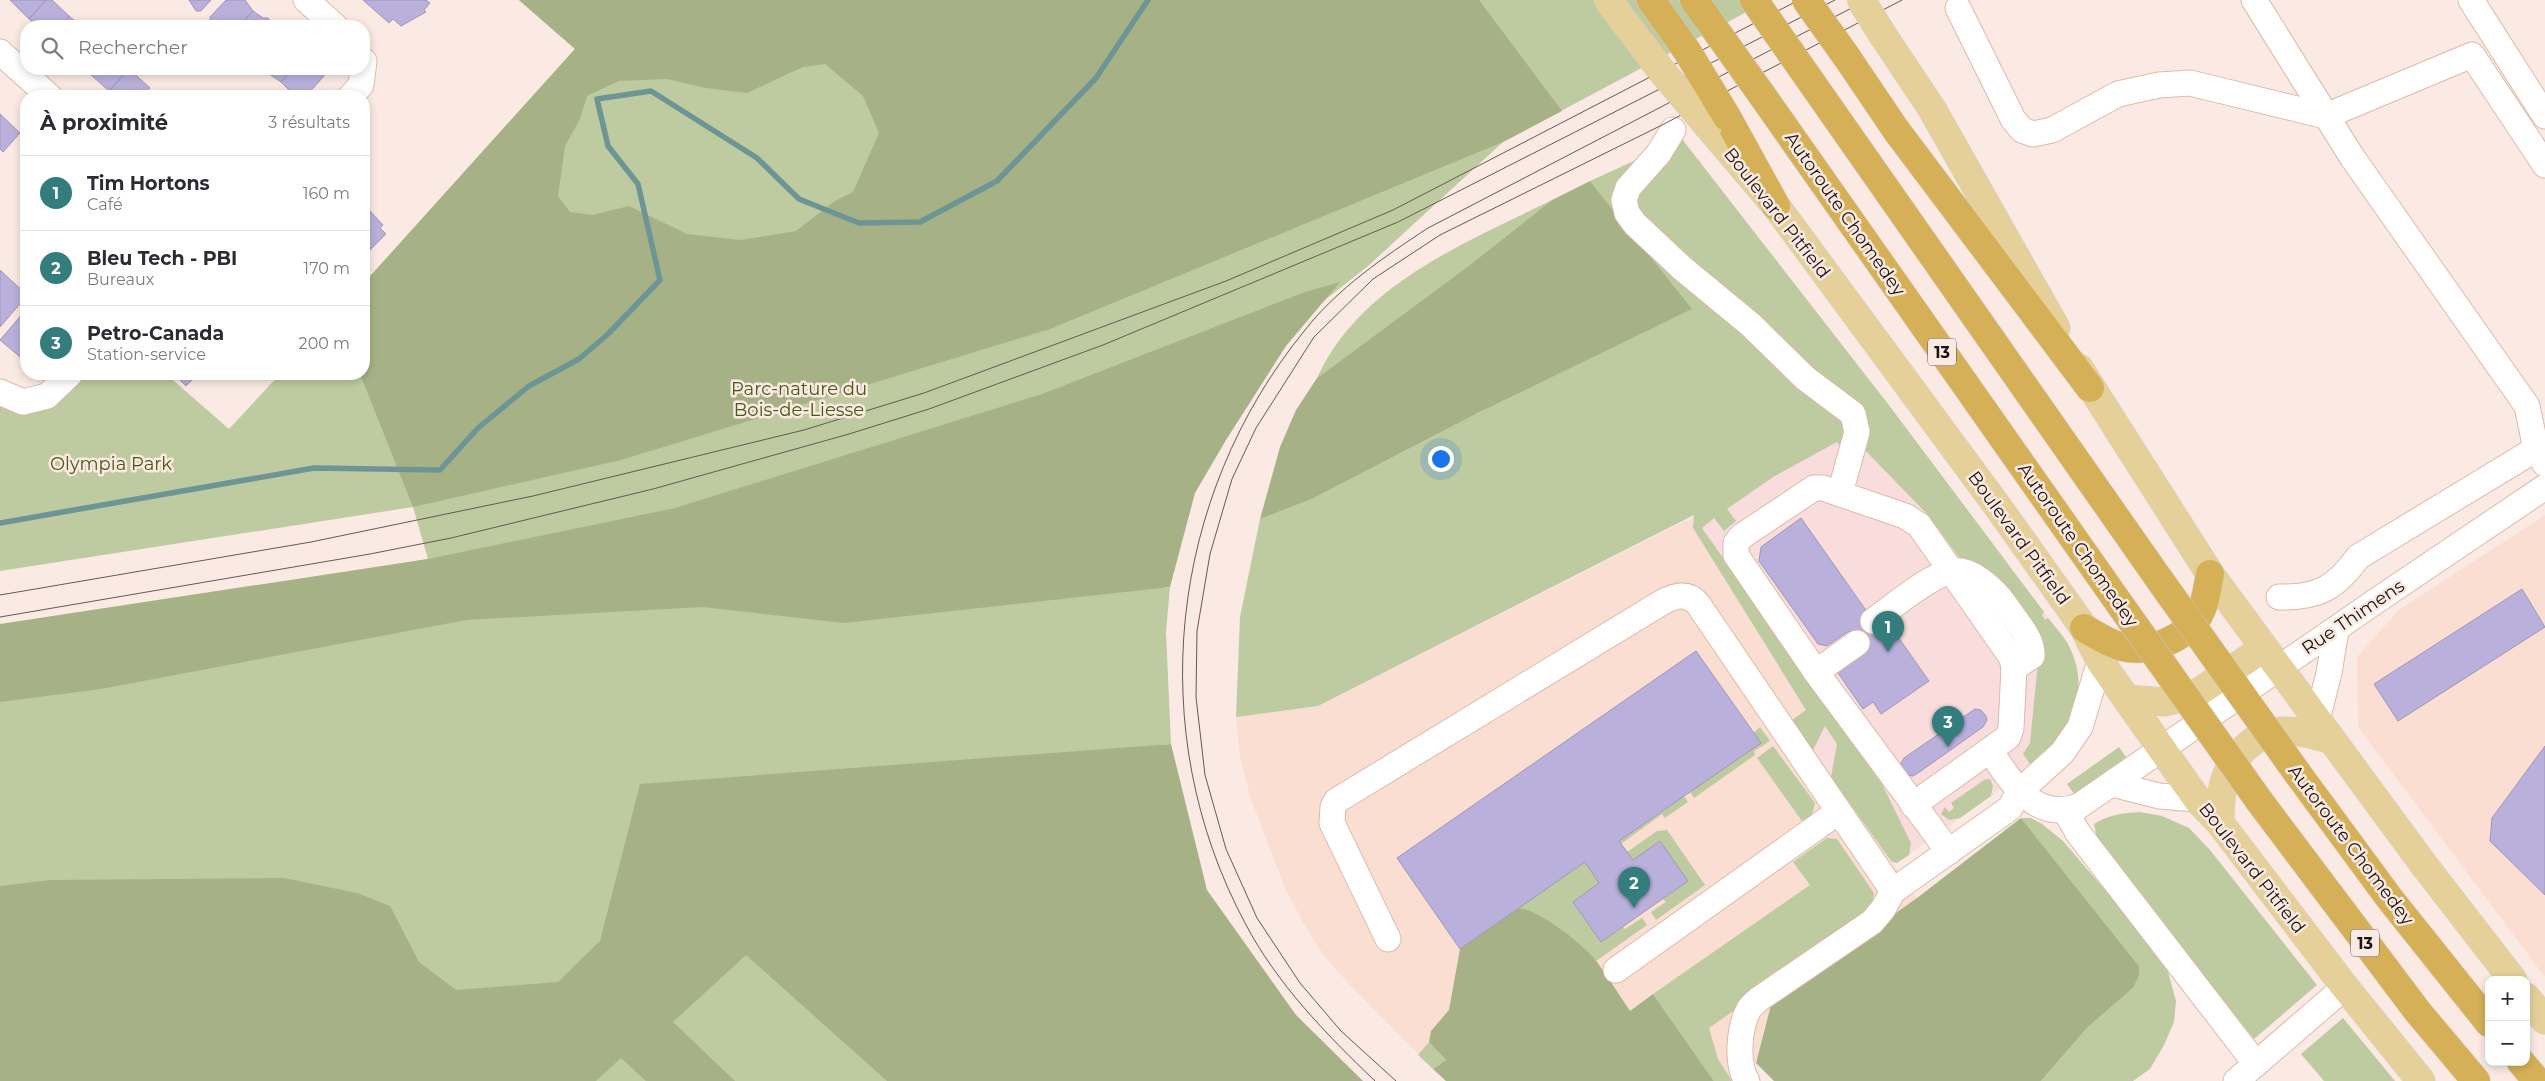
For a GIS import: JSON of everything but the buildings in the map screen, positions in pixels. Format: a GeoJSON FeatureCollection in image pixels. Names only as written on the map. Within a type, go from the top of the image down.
{"type":"FeatureCollection","features":[{"type":"Feature","properties":{"kind":"highway"},"geometry":{"type":"LineString","coordinates":[[1651,0],[1675,34],[1718,121],[1776,206]]}},
{"type":"Feature","properties":{"kind":"highway","name":"Autoroute Chomedey"},"geometry":{"type":"LineString","coordinates":[[1754,0],[2298,774],[2390,899],[2487,1021]]}},
{"type":"Feature","properties":{"kind":"highway"},"geometry":{"type":"LineString","coordinates":[[1806,0],[1896,130],[2090,388]]}},
{"type":"Feature","properties":{"kind":"highway","name":"Autoroute Chomedey"},"geometry":{"type":"LineString","coordinates":[[1700,9],[2260,802],[2412,1004],[2476,1081]]}},
{"type":"Feature","properties":{"kind":"highway"},"geometry":{"type":"LineString","coordinates":[[2084,628],[2124,647],[2149,647],[2166,642],[2184,631],[2200,614],[2210,574]]}},
{"type":"Feature","properties":{"kind":"highway"},"geometry":{"type":"LineString","coordinates":[[2524,1066],[2537,1081]]}},
{"type":"Feature","properties":{"kind":"main road"},"geometry":{"type":"LineString","coordinates":[[1608,0],[1645,50],[1718,121]]}},
{"type":"Feature","properties":{"kind":"main road"},"geometry":{"type":"LineString","coordinates":[[1861,0],[1932,109],[2090,388],[2210,574],[2323,730],[2510,976]]}},
{"type":"Feature","properties":{"kind":"main road","name":"Boulevard Pitfield"},"geometry":{"type":"LineString","coordinates":[[1776,206],[1998,507],[2084,628],[2100,661],[2197,799],[2220,823],[2345,987],[2421,1081]]}},
{"type":"Feature","properties":{"kind":"main road"},"geometry":{"type":"LineString","coordinates":[[2127,699],[2165,702],[2196,694],[2271,658]]}},
{"type":"Feature","properties":{"kind":"main road"},"geometry":{"type":"LineString","coordinates":[[2220,823],[2224,782],[2235,760],[2248,745],[2263,735],[2281,731],[2323,730]]}},
{"type":"Feature","properties":{"kind":"main road"},"geometry":{"type":"LineString","coordinates":[[2530,1002],[2545,1020]]}},
{"type":"Feature","properties":{"kind":"street"},"geometry":{"type":"LineString","coordinates":[[306,0],[328,20]]}},
{"type":"Feature","properties":{"kind":"street"},"geometry":{"type":"LineString","coordinates":[[2254,0],[2357,165],[2527,406],[2541,457],[2358,557],[2345,575],[2325,589],[2301,597],[2279,597]]}},
{"type":"Feature","properties":{"kind":"street"},"geometry":{"type":"LineString","coordinates":[[2471,0],[2545,116]]}},
{"type":"Feature","properties":{"kind":"street"},"geometry":{"type":"LineString","coordinates":[[1958,8],[2013,119],[2022,130],[2033,134],[2052,130],[2118,94],[2159,85],[2190,83],[2326,116],[2472,55],[2545,165]]}},
{"type":"Feature","properties":{"kind":"street"},"geometry":{"type":"LineString","coordinates":[[0,52],[20,70]]}},
{"type":"Feature","properties":{"kind":"street"},"geometry":{"type":"LineString","coordinates":[[26,75],[42,90]]}},
{"type":"Feature","properties":{"kind":"street"},"geometry":{"type":"LineString","coordinates":[[357,90],[362,85],[363,75]]}},
{"type":"Feature","properties":{"kind":"street"},"geometry":{"type":"LineString","coordinates":[[1673,130],[1658,153],[1628,188],[1624,200],[1627,213],[1635,224],[1682,268],[1751,325],[1805,378],[1853,414],[1857,432],[1840,493]]}},
{"type":"Feature","properties":{"kind":"street"},"geometry":{"type":"LineString","coordinates":[[0,392],[23,402],[47,396],[64,380]]}},
{"type":"Feature","properties":{"kind":"street","name":"Rue Thimens"},"geometry":{"type":"LineString","coordinates":[[2065,810],[2079,806],[2162,750],[2271,658],[2336,630],[2545,487]]}},
{"type":"Feature","properties":{"kind":"street"},"geometry":{"type":"LineString","coordinates":[[1913,805],[2005,740],[2010,732],[2014,668],[2012,658],[1952,571],[1919,526],[1910,518],[1840,493],[1823,488],[1814,488],[1748,531],[1739,540],[1736,547],[1736,555],[1814,668],[1913,805],[1949,852]]}},
{"type":"Feature","properties":{"kind":"street"},"geometry":{"type":"LineString","coordinates":[[1876,625],[1942,586],[1952,571]]}},
{"type":"Feature","properties":{"kind":"street"},"geometry":{"type":"LineString","coordinates":[[1388,940],[1332,823],[1333,807],[1336,801],[1491,705],[1652,608],[1676,596],[1690,596],[1698,604],[1893,891]]}},
{"type":"Feature","properties":{"kind":"street"},"geometry":{"type":"LineString","coordinates":[[2323,730],[2336,630]]}},
{"type":"Feature","properties":{"kind":"street"},"geometry":{"type":"LineString","coordinates":[[1814,668],[1855,640]]}},
{"type":"Feature","properties":{"kind":"street"},"geometry":{"type":"LineString","coordinates":[[1747,1081],[1741,1064],[1742,1034],[1748,1009],[1759,999],[1872,922],[1883,909],[1893,891],[2010,808],[2019,792],[2062,753],[2080,727],[2100,661]]}},
{"type":"Feature","properties":{"kind":"street"},"geometry":{"type":"LineString","coordinates":[[1990,751],[2019,792],[2034,802],[2065,810],[2078,833],[2256,1064]]}},
{"type":"Feature","properties":{"kind":"street"},"geometry":{"type":"LineString","coordinates":[[2112,784],[2159,796],[2197,799]]}},
{"type":"Feature","properties":{"kind":"street"},"geometry":{"type":"LineString","coordinates":[[1616,970],[1838,812]]}},
{"type":"Feature","properties":{"kind":"street"},"geometry":{"type":"LineString","coordinates":[[2236,1081],[2345,987]]}},
{"type":"Feature","properties":{"kind":"shaded area"},"geometry":{"type":"Polygon","coordinates":[[[1888,404],[2068,644],[2078,674],[2077,689],[2047,752],[1991,796],[1897,863],[1892,862],[1792,720],[1806,710],[1687,520],[1888,404]]]}},
{"type":"Feature","properties":{"kind":"shaded area"},"geometry":{"type":"Polygon","coordinates":[[[2545,515],[2545,977],[2358,727],[2357,657],[2399,610],[2545,515]]]}},
{"type":"Feature","properties":{"kind":"shaded area"},"geometry":{"type":"Polygon","coordinates":[[[1687,520],[1806,710],[1792,720],[1917,898],[1772,1001],[1756,1063],[1729,1081],[1714,1081],[1654,994],[1630,1011],[1596,961],[1433,1069],[1349,984],[1325,957],[1305,926],[1285,888],[1251,799],[1240,757],[1236,717],[1318,706],[1687,520]]]}},
{"type":"Feature","properties":{"kind":"green space","name":"Parc-nature du Bois-de-Liesse"},"geometry":{"type":"Polygon","coordinates":[[[519,0],[1769,0],[1503,142],[1368,266],[1302,318],[1189,487],[1164,588],[1170,587],[1166,632],[1171,744],[1164,744],[1199,890],[1341,1081],[0,1081],[0,628],[428,559],[413,507],[0,571],[0,392],[23,401],[63,380],[173,380],[229,429],[274,380],[370,380],[370,276],[575,49],[519,0]]]}},
{"type":"Feature","properties":{"kind":"green space"},"geometry":{"type":"Polygon","coordinates":[[[519,0],[1479,0],[1562,111],[1503,142],[1050,329],[621,460],[413,507],[362,380],[370,380],[370,276],[575,49],[519,0]],[[825,64],[803,67],[747,93],[706,88],[667,79],[619,81],[587,96],[580,119],[565,146],[558,196],[570,212],[593,215],[629,206],[687,234],[740,240],[796,231],[835,201],[853,192],[879,133],[863,96],[825,64]]]}},
{"type":"Feature","properties":{"kind":"green space"},"geometry":{"type":"Polygon","coordinates":[[[1682,139],[1888,404],[2044,612],[2042,615],[2045,620],[2048,618],[2062,635],[2069,646],[2076,664],[2079,681],[2073,712],[2066,727],[2056,740],[2030,764],[2023,754],[2030,743],[2039,652],[2005,596],[1971,560],[1964,564],[1928,515],[1861,446],[1848,436],[1840,446],[1837,442],[1773,477],[1727,509],[1736,521],[1724,531],[1714,518],[1702,528],[1882,784],[1911,843],[1909,855],[1897,863],[1892,862],[1831,777],[1837,744],[1825,726],[1813,750],[1792,720],[1806,710],[1693,528],[1694,515],[1318,706],[1236,717],[1240,617],[1260,519],[1312,499],[1478,413],[1691,309],[1590,181],[1682,139]]]}},
{"type":"Feature","properties":{"kind":"green space"},"geometry":{"type":"Polygon","coordinates":[[[1590,181],[1692,309],[1478,413],[1312,499],[1260,519],[1280,447],[1296,410],[1317,378],[1467,267],[1552,200],[1590,181]]]}},
{"type":"Feature","properties":{"kind":"green space"},"geometry":{"type":"Polygon","coordinates":[[[1552,200],[1467,267],[1317,378],[1336,345],[1360,317],[1387,292],[1451,250],[1552,200]]]}},
{"type":"Feature","properties":{"kind":"green space"},"geometry":{"type":"Polygon","coordinates":[[[1340,282],[1286,346],[1226,440],[1195,493],[1170,587],[844,623],[703,607],[466,620],[101,689],[0,702],[0,624],[428,559],[675,508],[1042,394],[1305,292],[1340,282]]]}},
{"type":"Feature","properties":{"kind":"green space"},"geometry":{"type":"Polygon","coordinates":[[[1760,727],[1770,741],[1754,751],[1755,755],[1694,798],[1690,792],[1760,727]]]}},
{"type":"Feature","properties":{"kind":"green space"},"geometry":{"type":"Polygon","coordinates":[[[1171,744],[1207,890],[1296,1015],[1363,1081],[887,1081],[746,955],[673,1022],[735,1081],[646,1081],[621,1058],[596,1081],[0,1081],[0,886],[50,880],[284,878],[357,893],[390,906],[419,962],[456,990],[558,982],[600,941],[640,784],[1171,744]]]}},
{"type":"Feature","properties":{"kind":"green space"},"geometry":{"type":"Polygon","coordinates":[[[1773,746],[1815,803],[1812,815],[1802,821],[1757,758],[1773,746]]]}},
{"type":"Feature","properties":{"kind":"green space"},"geometry":{"type":"Polygon","coordinates":[[[2119,747],[2126,757],[2074,794],[2067,784],[2119,747]]]}},
{"type":"Feature","properties":{"kind":"green space"},"geometry":{"type":"Polygon","coordinates":[[[1990,779],[1993,786],[1991,796],[1960,818],[1949,820],[1941,814],[1945,807],[1949,812],[1954,808],[1951,803],[1984,780],[1990,779]]]}},
{"type":"Feature","properties":{"kind":"green space"},"geometry":{"type":"Polygon","coordinates":[[[1684,796],[1688,802],[1665,818],[1662,814],[1621,844],[1619,841],[1684,796]]]}},
{"type":"Feature","properties":{"kind":"green space"},"geometry":{"type":"Polygon","coordinates":[[[2140,812],[2162,816],[2189,828],[2210,850],[2317,985],[2254,1039],[2242,1024],[2239,1024],[2097,839],[2094,824],[2110,817],[2140,812]]]}},
{"type":"Feature","properties":{"kind":"green space"},"geometry":{"type":"Polygon","coordinates":[[[2021,818],[2031,818],[2042,824],[2063,841],[2159,953],[2168,972],[2176,1001],[2174,1022],[2164,1045],[2150,1069],[2133,1081],[2041,1081],[2087,1028],[2133,988],[2139,966],[2021,818]]]}},
{"type":"Feature","properties":{"kind":"green space"},"geometry":{"type":"Polygon","coordinates":[[[2021,818],[2139,966],[2139,975],[2133,988],[2087,1028],[2041,1081],[1774,1081],[1756,1063],[1772,1001],[1917,898],[2021,818]]]}},
{"type":"Feature","properties":{"kind":"green space"},"geometry":{"type":"Polygon","coordinates":[[[1667,830],[1705,885],[1656,920],[1651,912],[1666,902],[1663,899],[1688,881],[1660,841],[1633,860],[1627,852],[1657,831],[1667,830]]]}},
{"type":"Feature","properties":{"kind":"green space"},"geometry":{"type":"Polygon","coordinates":[[[1827,838],[1837,839],[1874,893],[1871,908],[1856,925],[1709,1028],[1718,1059],[1732,1081],[1714,1081],[1653,994],[1810,885],[1793,862],[1827,838]]]}},
{"type":"Feature","properties":{"kind":"green space"},"geometry":{"type":"Polygon","coordinates":[[[1585,862],[1599,883],[1573,902],[1601,942],[1623,927],[1625,929],[1642,918],[1647,925],[1596,961],[1544,918],[1519,908],[1585,862]]]}},
{"type":"Feature","properties":{"kind":"green space"},"geometry":{"type":"Polygon","coordinates":[[[1519,908],[1528,910],[1550,922],[1591,955],[1630,1011],[1653,994],[1714,1081],[1446,1081],[1433,1069],[1446,1060],[1429,1042],[1431,1031],[1449,1010],[1460,949],[1519,908]]]}},
{"type":"Feature","properties":{"kind":"green space"},"geometry":{"type":"Polygon","coordinates":[[[2343,1018],[2395,1081],[2324,1081],[2301,1054],[2343,1018]]]}},
{"type":"Feature","properties":{"kind":"green space"},"geometry":{"type":"Polygon","coordinates":[[[1429,1042],[1446,1060],[1433,1069],[1418,1055],[1429,1042]]]}},
{"type":"Feature","properties":{"kind":"waterway"},"geometry":{"type":"LineString","coordinates":[[0,523],[314,468],[440,470],[478,428],[529,386],[579,359],[608,334],[660,280],[638,184],[608,146],[597,99],[651,91],[757,158],[799,199],[859,223],[920,222],[997,181],[1096,78],[1148,0]]}},
{"type":"Feature","properties":{"kind":"tram line"},"geometry":{"type":"LineString","coordinates":[[0,595],[311,542],[533,496],[804,430],[924,393],[1226,281],[1393,210],[1799,0]]}},
{"type":"Feature","properties":{"kind":"tram line"},"geometry":{"type":"LineString","coordinates":[[0,617],[370,554],[451,538],[653,489],[849,434],[929,409],[1103,345],[1398,222],[1835,0]]}},
{"type":"Feature","properties":{"kind":"tram line"},"geometry":{"type":"LineString","coordinates":[[1375,1081],[1304,1007],[1272,967],[1258,945],[1245,923],[1213,850],[1192,773],[1183,696],[1185,618],[1199,541],[1223,467],[1259,396],[1305,330],[1332,300],[1378,262],[1428,228],[1867,0]]}},
{"type":"Feature","properties":{"kind":"tram line"},"geometry":{"type":"LineString","coordinates":[[1396,1081],[1341,1031],[1300,983],[1257,918],[1226,849],[1205,775],[1196,697],[1197,631],[1210,554],[1232,479],[1256,428],[1314,337],[1373,279],[1440,235],[1662,125],[1902,0]]}},
{"type":"Feature","properties":{"kind":"place","name":"Tim Hortons"},"geometry":{"type":"Point","coordinates":[1888,652]}},
{"type":"Feature","properties":{"kind":"place","name":"Petro-Canada"},"geometry":{"type":"Point","coordinates":[1948,747]}},
{"type":"Feature","properties":{"kind":"place","name":"Bleu Tech - PBI"},"geometry":{"type":"Point","coordinates":[1634,908]}},
{"type":"Feature","properties":{"kind":"park label","name":"Olympia Park"},"geometry":{"type":"Point","coordinates":[111,464]}}]}
